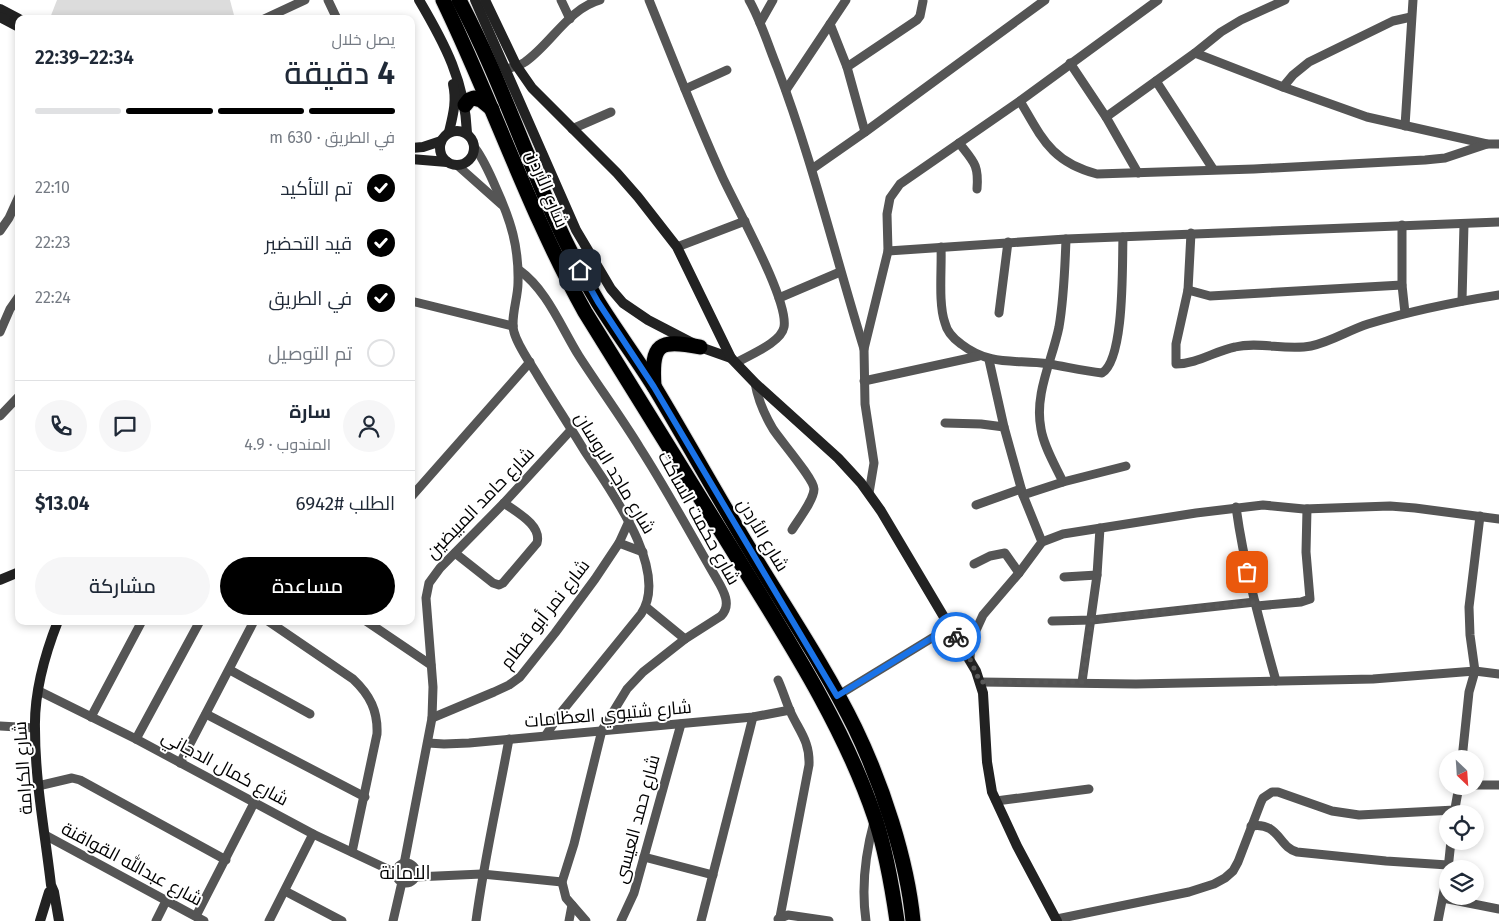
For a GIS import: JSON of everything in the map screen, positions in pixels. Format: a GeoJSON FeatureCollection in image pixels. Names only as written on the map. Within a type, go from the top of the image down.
{"type":"FeatureCollection","features":[{"type":"Feature","properties":{"kind":"highway","name":"شارع الأردن"},"geometry":{"type":"LineString","coordinates":[[442,0],[493,109],[536,215],[571,286],[804,668],[875,799]]}},
{"type":"Feature","properties":{"kind":"highway","name":"شارع الأردن"},"geometry":{"type":"LineString","coordinates":[[459,0],[492,68],[520,140],[571,254],[598,302],[654,387],[837,696],[854,727],[875,799]]}},
{"type":"Feature","properties":{"kind":"highway"},"geometry":{"type":"LineString","coordinates":[[465,105],[474,98],[481,100],[493,109]]}},
{"type":"Feature","properties":{"kind":"highway"},"geometry":{"type":"LineString","coordinates":[[654,387],[652,364],[658,349],[677,342],[700,348]]}},
{"type":"Feature","properties":{"kind":"highway"},"geometry":{"type":"LineString","coordinates":[[875,799],[875,819],[898,921]]}},
{"type":"Feature","properties":{"kind":"highway"},"geometry":{"type":"LineString","coordinates":[[875,799],[903,860],[913,921]]}},
{"type":"Feature","properties":{"kind":"street"},"geometry":{"type":"LineString","coordinates":[[272,15],[304,0]]}},
{"type":"Feature","properties":{"kind":"street"},"geometry":{"type":"LineString","coordinates":[[328,0],[335,15]]}},
{"type":"Feature","properties":{"kind":"street"},"geometry":{"type":"LineString","coordinates":[[412,0],[442,54],[452,79],[456,96],[449,132],[441,140],[423,147],[415,148]]}},
{"type":"Feature","properties":{"kind":"street"},"geometry":{"type":"LineString","coordinates":[[419,0],[449,55],[459,82],[465,105],[467,133]]}},
{"type":"Feature","properties":{"kind":"street"},"geometry":{"type":"LineString","coordinates":[[475,0],[576,230],[611,289],[623,304],[648,320],[700,348],[734,361],[774,342],[782,333],[784,322],[779,298],[745,221],[722,178],[649,0]]}},
{"type":"Feature","properties":{"kind":"street"},"geometry":{"type":"LineString","coordinates":[[486,0],[516,65],[532,88],[627,185],[676,247],[734,361],[755,383],[838,458],[869,493],[887,520],[970,659],[980,682],[984,703],[988,771],[992,792],[1017,846],[1057,920],[1189,892],[1214,884],[1233,871],[1243,851],[1261,802],[1263,798],[1272,792],[1285,793],[1332,811],[1359,815],[1439,812]]}},
{"type":"Feature","properties":{"kind":"street"},"geometry":{"type":"LineString","coordinates":[[561,0],[570,19]]}},
{"type":"Feature","properties":{"kind":"street"},"geometry":{"type":"LineString","coordinates":[[505,70],[526,62],[570,19],[586,6],[600,0]]}},
{"type":"Feature","properties":{"kind":"street"},"geometry":{"type":"LineString","coordinates":[[749,0],[786,90],[812,169],[840,272],[864,349]]}},
{"type":"Feature","properties":{"kind":"street"},"geometry":{"type":"LineString","coordinates":[[760,23],[773,0]]}},
{"type":"Feature","properties":{"kind":"street"},"geometry":{"type":"LineString","coordinates":[[786,90],[846,0]]}},
{"type":"Feature","properties":{"kind":"street"},"geometry":{"type":"LineString","coordinates":[[812,169],[866,132],[1045,0]]}},
{"type":"Feature","properties":{"kind":"street"},"geometry":{"type":"LineString","coordinates":[[869,493],[874,463],[866,418],[864,349],[888,251],[887,214],[890,198],[894,191],[900,184],[1020,101],[1158,0]]}},
{"type":"Feature","properties":{"kind":"street"},"geometry":{"type":"LineString","coordinates":[[1106,117],[1221,32],[1241,20],[1285,0]]}},
{"type":"Feature","properties":{"kind":"street"},"geometry":{"type":"LineString","coordinates":[[1405,126],[1413,0]]}},
{"type":"Feature","properties":{"kind":"street"},"geometry":{"type":"LineString","coordinates":[[847,67],[917,20],[920,16],[923,1]]}},
{"type":"Feature","properties":{"kind":"street"},"geometry":{"type":"LineString","coordinates":[[0,9],[15,17]]}},
{"type":"Feature","properties":{"kind":"street"},"geometry":{"type":"LineString","coordinates":[[0,17],[15,25]]}},
{"type":"Feature","properties":{"kind":"street"},"geometry":{"type":"LineString","coordinates":[[1283,87],[1293,75],[1309,62],[1393,21],[1411,17]]}},
{"type":"Feature","properties":{"kind":"street"},"geometry":{"type":"LineString","coordinates":[[830,24],[847,67],[866,132]]}},
{"type":"Feature","properties":{"kind":"street"},"geometry":{"type":"LineString","coordinates":[[1195,53],[1359,114],[1487,144],[1499,144]]}},
{"type":"Feature","properties":{"kind":"street"},"geometry":{"type":"LineString","coordinates":[[1070,64],[1106,117],[1138,173]]}},
{"type":"Feature","properties":{"kind":"street"},"geometry":{"type":"LineString","coordinates":[[685,89],[727,70]]}},
{"type":"Feature","properties":{"kind":"street"},"geometry":{"type":"LineString","coordinates":[[1156,81],[1213,169]]}},
{"type":"Feature","properties":{"kind":"street"},"geometry":{"type":"LineString","coordinates":[[1020,101],[1047,145],[1065,162],[1082,170],[1097,174],[1254,169],[1436,159],[1455,155],[1487,144]]}},
{"type":"Feature","properties":{"kind":"street"},"geometry":{"type":"LineString","coordinates":[[572,129],[611,112]]}},
{"type":"Feature","properties":{"kind":"street"},"geometry":{"type":"LineString","coordinates":[[415,159],[462,165],[471,158],[475,148],[471,137],[461,131],[449,132]]}},
{"type":"Feature","properties":{"kind":"street"},"geometry":{"type":"LineString","coordinates":[[1455,155],[1458,137]]}},
{"type":"Feature","properties":{"kind":"street"},"geometry":{"type":"LineString","coordinates":[[441,140],[440,152],[504,207]]}},
{"type":"Feature","properties":{"kind":"street"},"geometry":{"type":"LineString","coordinates":[[959,143],[977,167],[977,190]]}},
{"type":"Feature","properties":{"kind":"street","name":"شارع ماجد الروسان"},"geometry":{"type":"LineString","coordinates":[[475,148],[482,158],[504,207],[515,242],[519,270],[513,326],[518,341],[571,430],[629,520],[643,552],[650,587],[646,607]]}},
{"type":"Feature","properties":{"kind":"street"},"geometry":{"type":"LineString","coordinates":[[0,231],[15,205]]}},
{"type":"Feature","properties":{"kind":"street"},"geometry":{"type":"LineString","coordinates":[[676,247],[745,221]]}},
{"type":"Feature","properties":{"kind":"street"},"geometry":{"type":"LineString","coordinates":[[888,251],[1008,242],[1190,233],[1499,222]]}},
{"type":"Feature","properties":{"kind":"street"},"geometry":{"type":"LineString","coordinates":[[1462,301],[1464,224]]}},
{"type":"Feature","properties":{"kind":"street"},"geometry":{"type":"LineString","coordinates":[[1402,225],[1402,285],[1406,313]]}},
{"type":"Feature","properties":{"kind":"street"},"geometry":{"type":"LineString","coordinates":[[1190,233],[1188,290],[1176,344],[1176,364],[1195,361],[1240,346],[1313,346],[1362,326],[1406,313],[1499,295]]}},
{"type":"Feature","properties":{"kind":"street"},"geometry":{"type":"LineString","coordinates":[[941,247],[942,309],[944,323],[953,338],[979,356],[989,360],[1048,364],[1102,373],[1108,367],[1117,343],[1123,237]]}},
{"type":"Feature","properties":{"kind":"street"},"geometry":{"type":"LineString","coordinates":[[1064,482],[1041,430],[1041,393],[1061,310],[1066,239]]}},
{"type":"Feature","properties":{"kind":"street"},"geometry":{"type":"LineString","coordinates":[[999,313],[1008,242]]}},
{"type":"Feature","properties":{"kind":"street","name":"شارع حكمت الساكت"},"geometry":{"type":"LineString","coordinates":[[519,270],[538,288],[579,356],[640,446],[722,589],[727,603],[724,612],[685,639],[643,672],[627,689],[602,730],[574,844],[562,882]]}},
{"type":"Feature","properties":{"kind":"street"},"geometry":{"type":"LineString","coordinates":[[779,298],[840,272]]}},
{"type":"Feature","properties":{"kind":"street"},"geometry":{"type":"LineString","coordinates":[[1188,290],[1210,296],[1402,285]]}},
{"type":"Feature","properties":{"kind":"street"},"geometry":{"type":"LineString","coordinates":[[0,332],[15,302]]}},
{"type":"Feature","properties":{"kind":"street"},"geometry":{"type":"LineString","coordinates":[[415,302],[513,326]]}},
{"type":"Feature","properties":{"kind":"street"},"geometry":{"type":"LineString","coordinates":[[864,382],[979,356]]}},
{"type":"Feature","properties":{"kind":"street"},"geometry":{"type":"LineString","coordinates":[[989,360],[1004,427],[1022,492],[1042,542]]}},
{"type":"Feature","properties":{"kind":"street"},"geometry":{"type":"LineString","coordinates":[[415,492],[530,362]]}},
{"type":"Feature","properties":{"kind":"street"},"geometry":{"type":"LineString","coordinates":[[755,383],[759,404],[765,415],[777,435],[813,484],[813,494],[792,530]]}},
{"type":"Feature","properties":{"kind":"street"},"geometry":{"type":"LineString","coordinates":[[0,416],[15,400]]}},
{"type":"Feature","properties":{"kind":"street"},"geometry":{"type":"LineString","coordinates":[[945,423],[1004,427]]}},
{"type":"Feature","properties":{"kind":"street","name":"شارع حامد المبيضين"},"geometry":{"type":"LineString","coordinates":[[404,864],[432,718],[433,687],[426,610],[427,590],[432,578],[571,430]]}},
{"type":"Feature","properties":{"kind":"street"},"geometry":{"type":"LineString","coordinates":[[976,506],[1022,492],[1126,466]]}},
{"type":"Feature","properties":{"kind":"street"},"geometry":{"type":"LineString","coordinates":[[455,553],[493,583],[499,585],[503,583],[537,543],[538,537],[534,527],[504,503]]}},
{"type":"Feature","properties":{"kind":"street"},"geometry":{"type":"LineString","coordinates":[[970,659],[971,641],[983,615],[1019,573],[1042,542],[1063,534],[1236,507],[1270,505],[1306,509],[1390,506],[1499,519]]}},
{"type":"Feature","properties":{"kind":"street"},"geometry":{"type":"LineString","coordinates":[[1236,507],[1244,554],[1276,681]]}},
{"type":"Feature","properties":{"kind":"street"},"geometry":{"type":"LineString","coordinates":[[1052,621],[1092,620],[1156,612],[1301,602],[1310,599],[1306,552],[1306,509]]}},
{"type":"Feature","properties":{"kind":"street"},"geometry":{"type":"LineString","coordinates":[[1463,750],[1469,692],[1475,671],[1469,607],[1480,516]]}},
{"type":"Feature","properties":{"kind":"street","name":"شارع نمر أبو قطام"},"geometry":{"type":"LineString","coordinates":[[432,718],[494,692],[520,677],[555,633],[619,543],[629,520]]}},
{"type":"Feature","properties":{"kind":"street"},"geometry":{"type":"LineString","coordinates":[[1082,682],[1092,620],[1100,528]]}},
{"type":"Feature","properties":{"kind":"street"},"geometry":{"type":"LineString","coordinates":[[619,543],[643,552]]}},
{"type":"Feature","properties":{"kind":"street"},"geometry":{"type":"LineString","coordinates":[[974,564],[990,556],[1004,553],[1019,573]]}},
{"type":"Feature","properties":{"kind":"street"},"geometry":{"type":"LineString","coordinates":[[0,580],[15,574]]}},
{"type":"Feature","properties":{"kind":"street"},"geometry":{"type":"LineString","coordinates":[[1064,577],[1097,574]]}},
{"type":"Feature","properties":{"kind":"street"},"geometry":{"type":"LineString","coordinates":[[546,735],[559,715],[646,607],[685,639]]}},
{"type":"Feature","properties":{"kind":"street","name":"شارع الكرامة"},"geometry":{"type":"LineString","coordinates":[[52,921],[34,728],[39,691],[50,641],[56,625]]}},
{"type":"Feature","properties":{"kind":"street"},"geometry":{"type":"LineString","coordinates":[[91,717],[140,625]]}},
{"type":"Feature","properties":{"kind":"street"},"geometry":{"type":"LineString","coordinates":[[136,739],[198,625]]}},
{"type":"Feature","properties":{"kind":"street"},"geometry":{"type":"LineString","coordinates":[[180,763],[252,625]]}},
{"type":"Feature","properties":{"kind":"street"},"geometry":{"type":"LineString","coordinates":[[274,625],[353,679],[364,690],[376,712],[377,728],[352,852]]}},
{"type":"Feature","properties":{"kind":"street"},"geometry":{"type":"LineString","coordinates":[[372,625],[431,665]]}},
{"type":"Feature","properties":{"kind":"street"},"geometry":{"type":"LineString","coordinates":[[837,696],[950,627]]}},
{"type":"Feature","properties":{"kind":"street"},"geometry":{"type":"LineString","coordinates":[[230,670],[310,714]]}},
{"type":"Feature","properties":{"kind":"street"},"geometry":{"type":"LineString","coordinates":[[980,682],[1136,684],[1373,679],[1475,671],[1499,674]]}},
{"type":"Feature","properties":{"kind":"street"},"geometry":{"type":"LineString","coordinates":[[778,680],[808,748],[809,764],[778,919],[799,916],[829,921]]}},
{"type":"Feature","properties":{"kind":"street","name":"شارع كمال الدجاني"},"geometry":{"type":"LineString","coordinates":[[39,691],[136,739],[314,834],[396,873]]}},
{"type":"Feature","properties":{"kind":"street","name":"شارع شتيوي العظامات"},"geometry":{"type":"LineString","coordinates":[[428,743],[453,744],[681,724],[753,717],[790,710]]}},
{"type":"Feature","properties":{"kind":"street"},"geometry":{"type":"LineString","coordinates":[[206,714],[364,796]]}},
{"type":"Feature","properties":{"kind":"street"},"geometry":{"type":"LineString","coordinates":[[701,921],[753,717]]}},
{"type":"Feature","properties":{"kind":"street","name":"شارع حمد العيسى"},"geometry":{"type":"LineString","coordinates":[[621,921],[634,893],[681,724]]}},
{"type":"Feature","properties":{"kind":"street"},"geometry":{"type":"LineString","coordinates":[[0,726],[34,728]]}},
{"type":"Feature","properties":{"kind":"street"},"geometry":{"type":"LineString","coordinates":[[476,921],[482,874],[509,739]]}},
{"type":"Feature","properties":{"kind":"street"},"geometry":{"type":"LineString","coordinates":[[38,786],[72,778],[80,780],[226,860]]}},
{"type":"Feature","properties":{"kind":"street"},"geometry":{"type":"LineString","coordinates":[[1484,785],[1499,785]]}},
{"type":"Feature","properties":{"kind":"street"},"geometry":{"type":"LineString","coordinates":[[996,801],[1089,789]]}},
{"type":"Feature","properties":{"kind":"street"},"geometry":{"type":"LineString","coordinates":[[200,919],[254,803]]}},
{"type":"Feature","properties":{"kind":"street"},"geometry":{"type":"LineString","coordinates":[[866,921],[863,903],[863,873],[875,819]]}},
{"type":"Feature","properties":{"kind":"street"},"geometry":{"type":"LineString","coordinates":[[1251,826],[1261,825],[1270,829],[1292,851],[1439,867]]}},
{"type":"Feature","properties":{"kind":"street"},"geometry":{"type":"LineString","coordinates":[[269,921],[314,834]]}},
{"type":"Feature","properties":{"kind":"street","name":"شارع عبدالله القواقنة"},"geometry":{"type":"LineString","coordinates":[[45,835],[200,919]]}},
{"type":"Feature","properties":{"kind":"street"},"geometry":{"type":"LineString","coordinates":[[644,857],[713,875]]}},
{"type":"Feature","properties":{"kind":"street"},"geometry":{"type":"LineString","coordinates":[[404,864],[412,866],[415,874],[409,882],[402,882],[398,880],[396,873],[398,868],[404,864]]}},
{"type":"Feature","properties":{"kind":"street"},"geometry":{"type":"LineString","coordinates":[[415,874],[482,874],[562,882],[564,894],[586,921]]}},
{"type":"Feature","properties":{"kind":"street"},"geometry":{"type":"LineString","coordinates":[[393,921],[402,882]]}},
{"type":"Feature","properties":{"kind":"street"},"geometry":{"type":"LineString","coordinates":[[40,921],[50,888]]}},
{"type":"Feature","properties":{"kind":"street","name":"شارع الكرامة"},"geometry":{"type":"LineString","coordinates":[[50,888],[54,892],[59,921]]}},
{"type":"Feature","properties":{"kind":"street"},"geometry":{"type":"LineString","coordinates":[[285,891],[342,921]]}},
{"type":"Feature","properties":{"kind":"street"},"geometry":{"type":"LineString","coordinates":[[156,921],[166,901]]}},
{"type":"Feature","properties":{"kind":"street"},"geometry":{"type":"LineString","coordinates":[[569,921],[572,905]]}},
{"type":"Feature","properties":{"kind":"street"},"geometry":{"type":"LineString","coordinates":[[1438,921],[1441,905]]}},
{"type":"Feature","properties":{"kind":"street"},"geometry":{"type":"LineString","coordinates":[[1478,905],[1499,909]]}},
{"type":"Feature","properties":{"kind":"shaded area"},"geometry":{"type":"Polygon","coordinates":[[[57,0],[230,0],[234,15],[51,15],[57,0]]]}},
{"type":"Feature","properties":{"kind":"way so far"},"geometry":{"type":"LineString","coordinates":[[956,637],[970,659],[980,682],[1082,682],[1092,620],[1255,602],[1247,572]]}},
{"type":"Feature","properties":{"kind":"district","name":"الامانة"},"geometry":{"type":"Point","coordinates":[405,872]}},
{"type":"Feature","properties":{"kind":"route"},"geometry":{"type":"LineString","coordinates":[[580,270],[598,302],[654,387],[837,696],[950,627],[956,637]]}}]}
